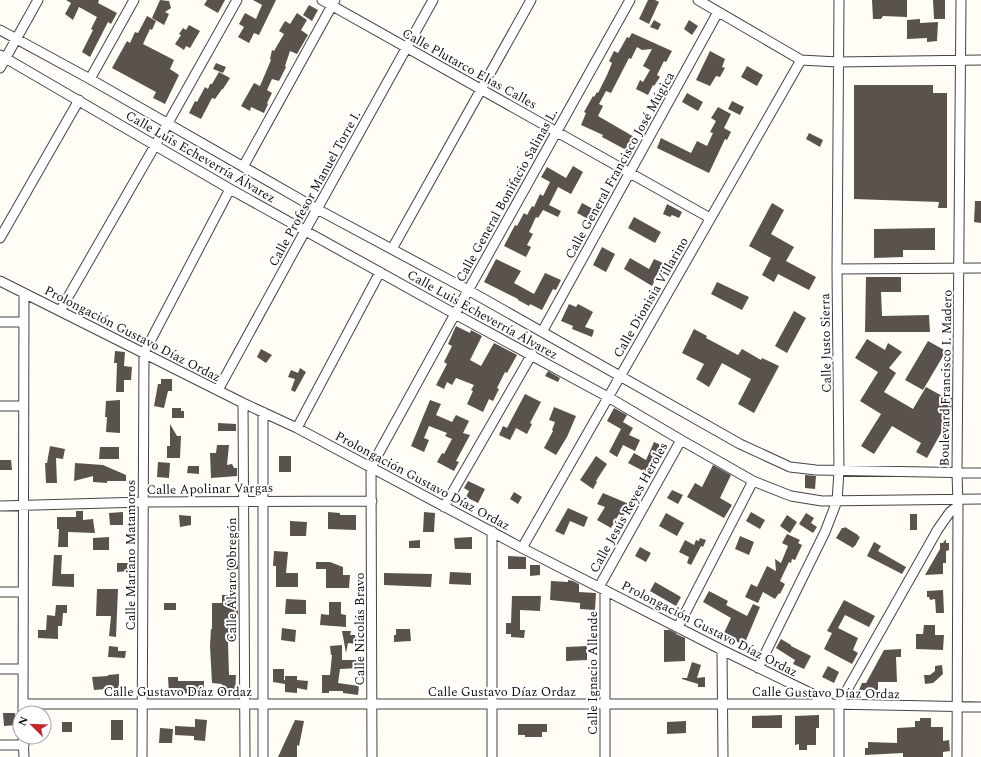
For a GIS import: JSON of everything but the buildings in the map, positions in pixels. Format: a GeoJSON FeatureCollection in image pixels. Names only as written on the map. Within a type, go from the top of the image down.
{"type":"FeatureCollection","features":[{"type":"Feature","properties":{"kind":"street"},"geometry":{"type":"LineString","coordinates":[[0,68],[3,56],[17,38],[38,0]]}},
{"type":"Feature","properties":{"kind":"street"},"geometry":{"type":"LineString","coordinates":[[90,79],[134,0]]}},
{"type":"Feature","properties":{"kind":"street"},"geometry":{"type":"LineString","coordinates":[[60,311],[168,124],[237,0]]}},
{"type":"Feature","properties":{"kind":"street","name":"Calle Plutarco Elías Calles"},"geometry":{"type":"LineString","coordinates":[[322,0],[333,3],[407,48],[710,218]]}},
{"type":"Feature","properties":{"kind":"street","name":"Calle Profesor Manuel Torre I."},"geometry":{"type":"LineString","coordinates":[[218,390],[433,0]]}},
{"type":"Feature","properties":{"kind":"street"},"geometry":{"type":"LineString","coordinates":[[392,249],[531,0]]}},
{"type":"Feature","properties":{"kind":"street","name":"Calle General Bonifacio Salinas L."},"geometry":{"type":"LineString","coordinates":[[371,467],[630,0]]}},
{"type":"Feature","properties":{"kind":"street"},"geometry":{"type":"LineString","coordinates":[[698,0],[801,60],[838,62],[981,60]]}},
{"type":"Feature","properties":{"kind":"street","name":"Calle Justo Sierra"},"geometry":{"type":"LineString","coordinates":[[758,668],[825,532],[837,501],[839,471],[837,268],[839,0]]}},
{"type":"Feature","properties":{"kind":"street","name":"Boulevard Francisco I. Madero"},"geometry":{"type":"LineString","coordinates":[[957,757],[957,472],[961,0]]}},
{"type":"Feature","properties":{"kind":"street"},"geometry":{"type":"LineString","coordinates":[[243,167],[333,3]]}},
{"type":"Feature","properties":{"kind":"street","name":"Calle General Francisco José Múgica"},"geometry":{"type":"LineString","coordinates":[[542,332],[718,12]]}},
{"type":"Feature","properties":{"kind":"street","name":"Calle Luis Echeverría Álvarez"},"geometry":{"type":"LineString","coordinates":[[0,30],[90,79],[317,209],[468,290],[740,444],[778,462],[802,469],[981,473]]}},
{"type":"Feature","properties":{"kind":"street","name":"Calle Luis Echeverría Álvarez"},"geometry":{"type":"LineString","coordinates":[[3,56],[156,144],[230,189],[455,314],[532,354],[754,481],[791,496],[816,500],[958,502],[981,499]]}},
{"type":"Feature","properties":{"kind":"street","name":"Calle Dionisia Villarino"},"geometry":{"type":"LineString","coordinates":[[522,548],[801,60]]}},
{"type":"Feature","properties":{"kind":"street"},"geometry":{"type":"LineString","coordinates":[[0,238],[78,100]]}},
{"type":"Feature","properties":{"kind":"street"},"geometry":{"type":"LineString","coordinates":[[144,353],[230,189]]}},
{"type":"Feature","properties":{"kind":"street"},"geometry":{"type":"LineString","coordinates":[[837,268],[981,268]]}},
{"type":"Feature","properties":{"kind":"street"},"geometry":{"type":"LineString","coordinates":[[297,428],[380,272]]}},
{"type":"Feature","properties":{"kind":"street","name":"Prolongación Gustavo Díaz Ordaz"},"geometry":{"type":"LineString","coordinates":[[0,281],[243,403],[297,428],[522,548],[722,650],[836,704]]}},
{"type":"Feature","properties":{"kind":"street"},"geometry":{"type":"LineString","coordinates":[[23,705],[24,293]]}},
{"type":"Feature","properties":{"kind":"street"},"geometry":{"type":"LineString","coordinates":[[0,322],[24,322]]}},
{"type":"Feature","properties":{"kind":"street","name":"Calle Mariano Matamoros"},"geometry":{"type":"LineString","coordinates":[[142,757],[144,353]]}},
{"type":"Feature","properties":{"kind":"street"},"geometry":{"type":"LineString","coordinates":[[444,507],[532,354]]}},
{"type":"Feature","properties":{"kind":"street","name":"Calle Álvaro Obregón"},"geometry":{"type":"LineString","coordinates":[[243,403],[245,757]]}},
{"type":"Feature","properties":{"kind":"street"},"geometry":{"type":"LineString","coordinates":[[0,406],[23,406]]}},
{"type":"Feature","properties":{"kind":"street"},"geometry":{"type":"LineString","coordinates":[[263,412],[263,757]]}},
{"type":"Feature","properties":{"kind":"street","name":"Calle Jesús Reyes Heroles"},"geometry":{"type":"LineString","coordinates":[[602,588],[681,440]]}},
{"type":"Feature","properties":{"kind":"street","name":"Calle Nicolás Bravo"},"geometry":{"type":"LineString","coordinates":[[371,467],[372,757]]}},
{"type":"Feature","properties":{"kind":"street"},"geometry":{"type":"LineString","coordinates":[[678,627],[754,481]]}},
{"type":"Feature","properties":{"kind":"street","name":"Calle Apolinar Vargas"},"geometry":{"type":"LineString","coordinates":[[0,506],[144,502],[372,500]]}},
{"type":"Feature","properties":{"kind":"street"},"geometry":{"type":"LineString","coordinates":[[839,757],[836,704],[938,529],[958,502]]}},
{"type":"Feature","properties":{"kind":"street"},"geometry":{"type":"LineString","coordinates":[[492,531],[492,757]]}},
{"type":"Feature","properties":{"kind":"street","name":"Calle Ignacio Allende"},"geometry":{"type":"LineString","coordinates":[[602,588],[606,704],[606,757]]}},
{"type":"Feature","properties":{"kind":"street"},"geometry":{"type":"LineString","coordinates":[[0,592],[23,592]]}},
{"type":"Feature","properties":{"kind":"street"},"geometry":{"type":"LineString","coordinates":[[722,650],[724,704],[723,757]]}},
{"type":"Feature","properties":{"kind":"street"},"geometry":{"type":"LineString","coordinates":[[0,669],[22,669]]}},
{"type":"Feature","properties":{"kind":"street","name":"Calle Gustavo Díaz Ordaz"},"geometry":{"type":"LineString","coordinates":[[52,707],[142,704],[836,704],[981,707]]}},
{"type":"Feature","properties":{"kind":"street"},"geometry":{"type":"LineString","coordinates":[[0,745],[12,743]]}},
{"type":"Feature","properties":{"kind":"street"},"geometry":{"type":"LineString","coordinates":[[24,745],[24,757]]}}]}
